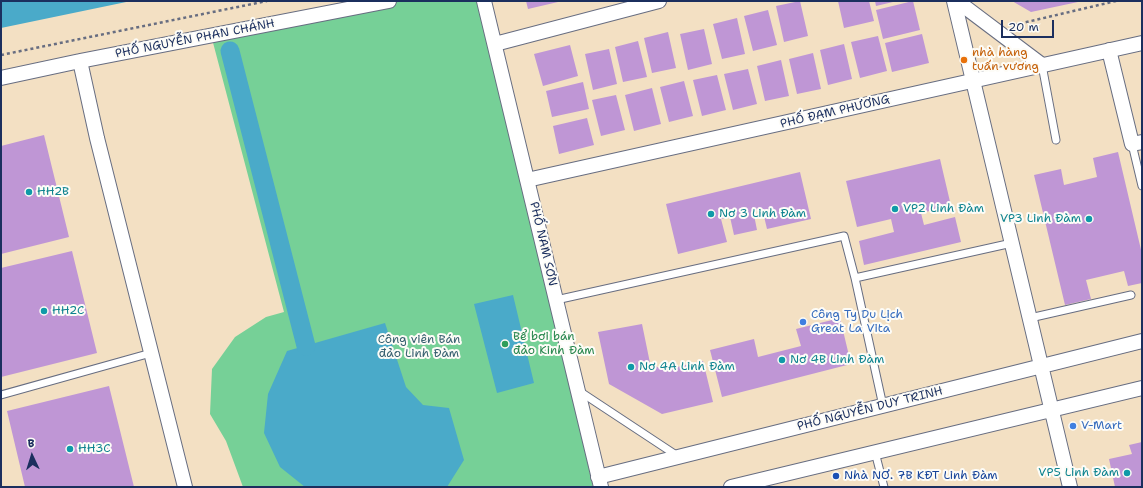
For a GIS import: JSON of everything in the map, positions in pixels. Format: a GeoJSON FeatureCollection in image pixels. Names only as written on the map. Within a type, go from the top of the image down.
{"type":"FeatureCollection","features":[{"type":"Feature","properties":{"kind":"street","name":"PHỐ NGUYỄN PHAN CHÁNH"},"geometry":{"type":"LineString","coordinates":[[1,78],[80,61],[389,1]]}},
{"type":"Feature","properties":{"kind":"street","name":"PHỐ NAM SƠN"},"geometry":{"type":"LineString","coordinates":[[484,1],[599,482]]}},
{"type":"Feature","properties":{"kind":"street"},"geometry":{"type":"LineString","coordinates":[[495,44],[659,1]]}},
{"type":"Feature","properties":{"kind":"street"},"geometry":{"type":"LineString","coordinates":[[954,1],[1070,487]]}},
{"type":"Feature","properties":{"kind":"street"},"geometry":{"type":"LineString","coordinates":[[957,1],[1042,66]]}},
{"type":"Feature","properties":{"kind":"street","name":"PHỐ ĐẠM PHƯƠNG"},"geometry":{"type":"LineString","coordinates":[[527,180],[1142,43]]}},
{"type":"Feature","properties":{"kind":"street"},"geometry":{"type":"LineString","coordinates":[[1110,50],[1137,143]]}},
{"type":"Feature","properties":{"kind":"street"},"geometry":{"type":"LineString","coordinates":[[80,61],[97,138],[185,487]]}},
{"type":"Feature","properties":{"kind":"street","name":"PHỐ NGUYỄN DUY TRINH"},"geometry":{"type":"LineString","coordinates":[[599,482],[679,457],[1142,341]]}},
{"type":"Feature","properties":{"kind":"street"},"geometry":{"type":"LineString","coordinates":[[731,487],[1142,388]]}},
{"type":"Feature","properties":{"kind":"lane"},"geometry":{"type":"LineString","coordinates":[[1042,66],[1056,140]]}},
{"type":"Feature","properties":{"kind":"lane"},"geometry":{"type":"LineString","coordinates":[[1137,143],[1142,186]]}},
{"type":"Feature","properties":{"kind":"lane"},"geometry":{"type":"LineString","coordinates":[[556,300],[844,236],[855,278],[883,406]]}},
{"type":"Feature","properties":{"kind":"lane"},"geometry":{"type":"LineString","coordinates":[[855,278],[1012,243]]}},
{"type":"Feature","properties":{"kind":"lane"},"geometry":{"type":"LineString","coordinates":[[1030,318],[1131,295]]}},
{"type":"Feature","properties":{"kind":"lane"},"geometry":{"type":"LineString","coordinates":[[1,394],[151,353]]}},
{"type":"Feature","properties":{"kind":"lane"},"geometry":{"type":"LineString","coordinates":[[578,391],[679,457]]}},
{"type":"Feature","properties":{"kind":"lane"},"geometry":{"type":"LineString","coordinates":[[875,452],[884,487]]}},
{"type":"Feature","properties":{"kind":"path"},"geometry":{"type":"LineString","coordinates":[[1,55],[267,1]]}},
{"type":"Feature","properties":{"kind":"path"},"geometry":{"type":"LineString","coordinates":[[1011,25],[1116,1]]}},
{"type":"Feature","properties":{"kind":"green space","name":"Công viên Bán đảo Linh Đàm"},"geometry":{"type":"Polygon","coordinates":[[[389,1],[484,1],[593,487],[243,487],[226,441],[210,414],[212,369],[235,337],[266,317],[284,312],[211,35],[389,1]]]}},
{"type":"Feature","properties":{"kind":"water"},"geometry":{"type":"Polygon","coordinates":[[[1,1],[131,1],[1,28],[1,1]]]}},
{"type":"Feature","properties":{"kind":"water","name":"Bể bơi bán đảo Kinh Đàm"},"geometry":{"type":"Polygon","coordinates":[[[513,295],[534,383],[497,393],[474,304],[513,295]]]}},
{"type":"Feature","properties":{"kind":"water"},"geometry":{"type":"Polygon","coordinates":[[[385,323],[406,387],[423,405],[449,408],[464,460],[447,487],[305,487],[280,467],[264,433],[268,394],[287,351],[385,323]]]}},
{"type":"Feature","properties":{"kind":"building"},"geometry":{"type":"Polygon","coordinates":[[[526,1],[558,1],[558,2],[528,9],[526,1]]]}},
{"type":"Feature","properties":{"kind":"building"},"geometry":{"type":"Polygon","coordinates":[[[800,1],[808,36],[784,42],[776,6],[800,1]]]}},
{"type":"Feature","properties":{"kind":"building"},"geometry":{"type":"Polygon","coordinates":[[[838,1],[869,1],[874,21],[844,28],[838,1]]]}},
{"type":"Feature","properties":{"kind":"building"},"geometry":{"type":"Polygon","coordinates":[[[875,1],[893,1],[893,2],[876,6],[875,1]]]}},
{"type":"Feature","properties":{"kind":"building"},"geometry":{"type":"Polygon","coordinates":[[[913,1],[920,30],[883,39],[876,10],[913,1]]]}},
{"type":"Feature","properties":{"kind":"building"},"geometry":{"type":"Polygon","coordinates":[[[1012,1],[1078,1],[1078,2],[1031,12],[1012,1]]]}},
{"type":"Feature","properties":{"kind":"building"},"geometry":{"type":"Polygon","coordinates":[[[768,10],[777,45],[753,51],[744,16],[768,10]]]}},
{"type":"Feature","properties":{"kind":"building"},"geometry":{"type":"Polygon","coordinates":[[[737,18],[745,54],[722,59],[713,24],[737,18]]]}},
{"type":"Feature","properties":{"kind":"building"},"geometry":{"type":"Polygon","coordinates":[[[704,29],[712,64],[688,70],[680,34],[704,29]]]}},
{"type":"Feature","properties":{"kind":"building"},"geometry":{"type":"Polygon","coordinates":[[[668,32],[676,68],[652,73],[644,38],[668,32]]]}},
{"type":"Feature","properties":{"kind":"building"},"geometry":{"type":"Polygon","coordinates":[[[922,34],[929,63],[892,72],[885,43],[922,34]]]}},
{"type":"Feature","properties":{"kind":"building"},"geometry":{"type":"Polygon","coordinates":[[[878,36],[887,71],[860,78],[851,42],[878,36]]]}},
{"type":"Feature","properties":{"kind":"building"},"geometry":{"type":"Polygon","coordinates":[[[638,41],[647,77],[623,82],[615,47],[638,41]]]}},
{"type":"Feature","properties":{"kind":"building"},"geometry":{"type":"Polygon","coordinates":[[[844,44],[852,79],[828,85],[820,50],[844,44]]]}},
{"type":"Feature","properties":{"kind":"building"},"geometry":{"type":"Polygon","coordinates":[[[570,45],[578,76],[543,86],[534,54],[570,45]]]}},
{"type":"Feature","properties":{"kind":"building"},"geometry":{"type":"Polygon","coordinates":[[[609,49],[617,84],[593,90],[585,54],[609,49]]]}},
{"type":"Feature","properties":{"kind":"building"},"geometry":{"type":"Polygon","coordinates":[[[813,53],[821,89],[797,94],[789,59],[813,53]]]}},
{"type":"Feature","properties":{"kind":"building"},"geometry":{"type":"Polygon","coordinates":[[[781,60],[789,96],[765,101],[757,66],[781,60]]]}},
{"type":"Feature","properties":{"kind":"building"},"geometry":{"type":"Polygon","coordinates":[[[748,69],[757,104],[733,110],[724,74],[748,69]]]}},
{"type":"Feature","properties":{"kind":"building"},"geometry":{"type":"Polygon","coordinates":[[[717,75],[726,110],[702,116],[693,80],[717,75]]]}},
{"type":"Feature","properties":{"kind":"building"},"geometry":{"type":"Polygon","coordinates":[[[684,81],[693,116],[669,122],[660,87],[684,81]]]}},
{"type":"Feature","properties":{"kind":"building"},"geometry":{"type":"Polygon","coordinates":[[[583,82],[589,109],[552,117],[546,91],[583,82]]]}},
{"type":"Feature","properties":{"kind":"building"},"geometry":{"type":"Polygon","coordinates":[[[652,88],[661,124],[634,131],[625,95],[652,88]]]}},
{"type":"Feature","properties":{"kind":"building"},"geometry":{"type":"Polygon","coordinates":[[[616,95],[625,130],[601,136],[592,100],[616,95]]]}},
{"type":"Feature","properties":{"kind":"building"},"geometry":{"type":"Polygon","coordinates":[[[587,118],[594,145],[559,154],[553,126],[587,118]]]}},
{"type":"Feature","properties":{"kind":"building","name":"HH2B"},"geometry":{"type":"Polygon","coordinates":[[[44,135],[69,237],[1,254],[1,146],[44,135]]]}},
{"type":"Feature","properties":{"kind":"building","name":"VP3 Linh Đàm"},"geometry":{"type":"Polygon","coordinates":[[[1118,152],[1142,254],[1142,283],[1128,286],[1124,271],[1086,280],[1091,299],[1065,305],[1034,175],[1061,169],[1064,185],[1097,177],[1093,158],[1118,152]]]}},
{"type":"Feature","properties":{"kind":"building","name":"VP2 Linh Đàm"},"geometry":{"type":"Polygon","coordinates":[[[940,159],[951,206],[921,213],[924,225],[955,217],[961,242],[864,265],[859,241],[894,232],[891,219],[857,227],[846,181],[940,159]]]}},
{"type":"Feature","properties":{"kind":"building","name":"Nơ 3 Linh Đàm"},"geometry":{"type":"Polygon","coordinates":[[[800,172],[811,219],[767,229],[762,208],[753,210],[757,230],[734,235],[730,217],[721,219],[727,242],[678,254],[666,204],[800,172]]]}},
{"type":"Feature","properties":{"kind":"building","name":"HH2C"},"geometry":{"type":"Polygon","coordinates":[[[72,251],[97,353],[1,377],[1,268],[72,251]]]}},
{"type":"Feature","properties":{"kind":"building","name":"Nơ 4B Linh Đàm"},"geometry":{"type":"Polygon","coordinates":[[[840,318],[851,364],[722,397],[710,350],[754,339],[758,357],[801,346],[796,329],[840,318]]]}},
{"type":"Feature","properties":{"kind":"building","name":"Nơ 4A Linh Đàm"},"geometry":{"type":"Polygon","coordinates":[[[642,324],[650,363],[663,370],[703,361],[713,402],[662,414],[609,384],[598,332],[642,324]]]}},
{"type":"Feature","properties":{"kind":"building","name":"HH3C"},"geometry":{"type":"Polygon","coordinates":[[[109,386],[134,487],[25,487],[7,411],[109,386]]]}},
{"type":"Feature","properties":{"kind":"building","name":"VP5 Linh Đàm"},"geometry":{"type":"Polygon","coordinates":[[[1142,442],[1142,487],[1115,487],[1109,459],[1132,454],[1129,445],[1142,442]]]}},
{"type":"Feature","properties":{"kind":"waterway"},"geometry":{"type":"LineString","coordinates":[[230,51],[306,346]]}},
{"type":"Feature","properties":{"kind":"place","name":"nhà hàng tuấn vương"},"geometry":{"type":"Point","coordinates":[964,60]}},
{"type":"Feature","properties":{"kind":"place","name":"HH2B"},"geometry":{"type":"Point","coordinates":[29,192]}},
{"type":"Feature","properties":{"kind":"place","name":"VP2 Linh Đàm"},"geometry":{"type":"Point","coordinates":[895,209]}},
{"type":"Feature","properties":{"kind":"place","name":"Nơ 3 Linh Đàm"},"geometry":{"type":"Point","coordinates":[711,214]}},
{"type":"Feature","properties":{"kind":"place","name":"VP3 Linh Đàm"},"geometry":{"type":"Point","coordinates":[1089,219]}},
{"type":"Feature","properties":{"kind":"place","name":"HH2C"},"geometry":{"type":"Point","coordinates":[44,311]}},
{"type":"Feature","properties":{"kind":"place","name":"Công Ty Du Lịch Great La Vita"},"geometry":{"type":"Point","coordinates":[803,322]}},
{"type":"Feature","properties":{"kind":"place","name":"Bể bơi bán đảo Kinh Đàm"},"geometry":{"type":"Point","coordinates":[505,344]}},
{"type":"Feature","properties":{"kind":"place","name":"Nơ 4B Linh Đàm"},"geometry":{"type":"Point","coordinates":[782,360]}},
{"type":"Feature","properties":{"kind":"place","name":"Nơ 4A Linh Đàm"},"geometry":{"type":"Point","coordinates":[631,367]}},
{"type":"Feature","properties":{"kind":"place","name":"V-Mart"},"geometry":{"type":"Point","coordinates":[1073,426]}},
{"type":"Feature","properties":{"kind":"place","name":"HH3C"},"geometry":{"type":"Point","coordinates":[70,449]}},
{"type":"Feature","properties":{"kind":"place","name":"VP5 Linh Đàm"},"geometry":{"type":"Point","coordinates":[1127,473]}},
{"type":"Feature","properties":{"kind":"place","name":"Nhà NƠ. 7B KĐT Linh Đàm"},"geometry":{"type":"Point","coordinates":[836,476]}}]}
